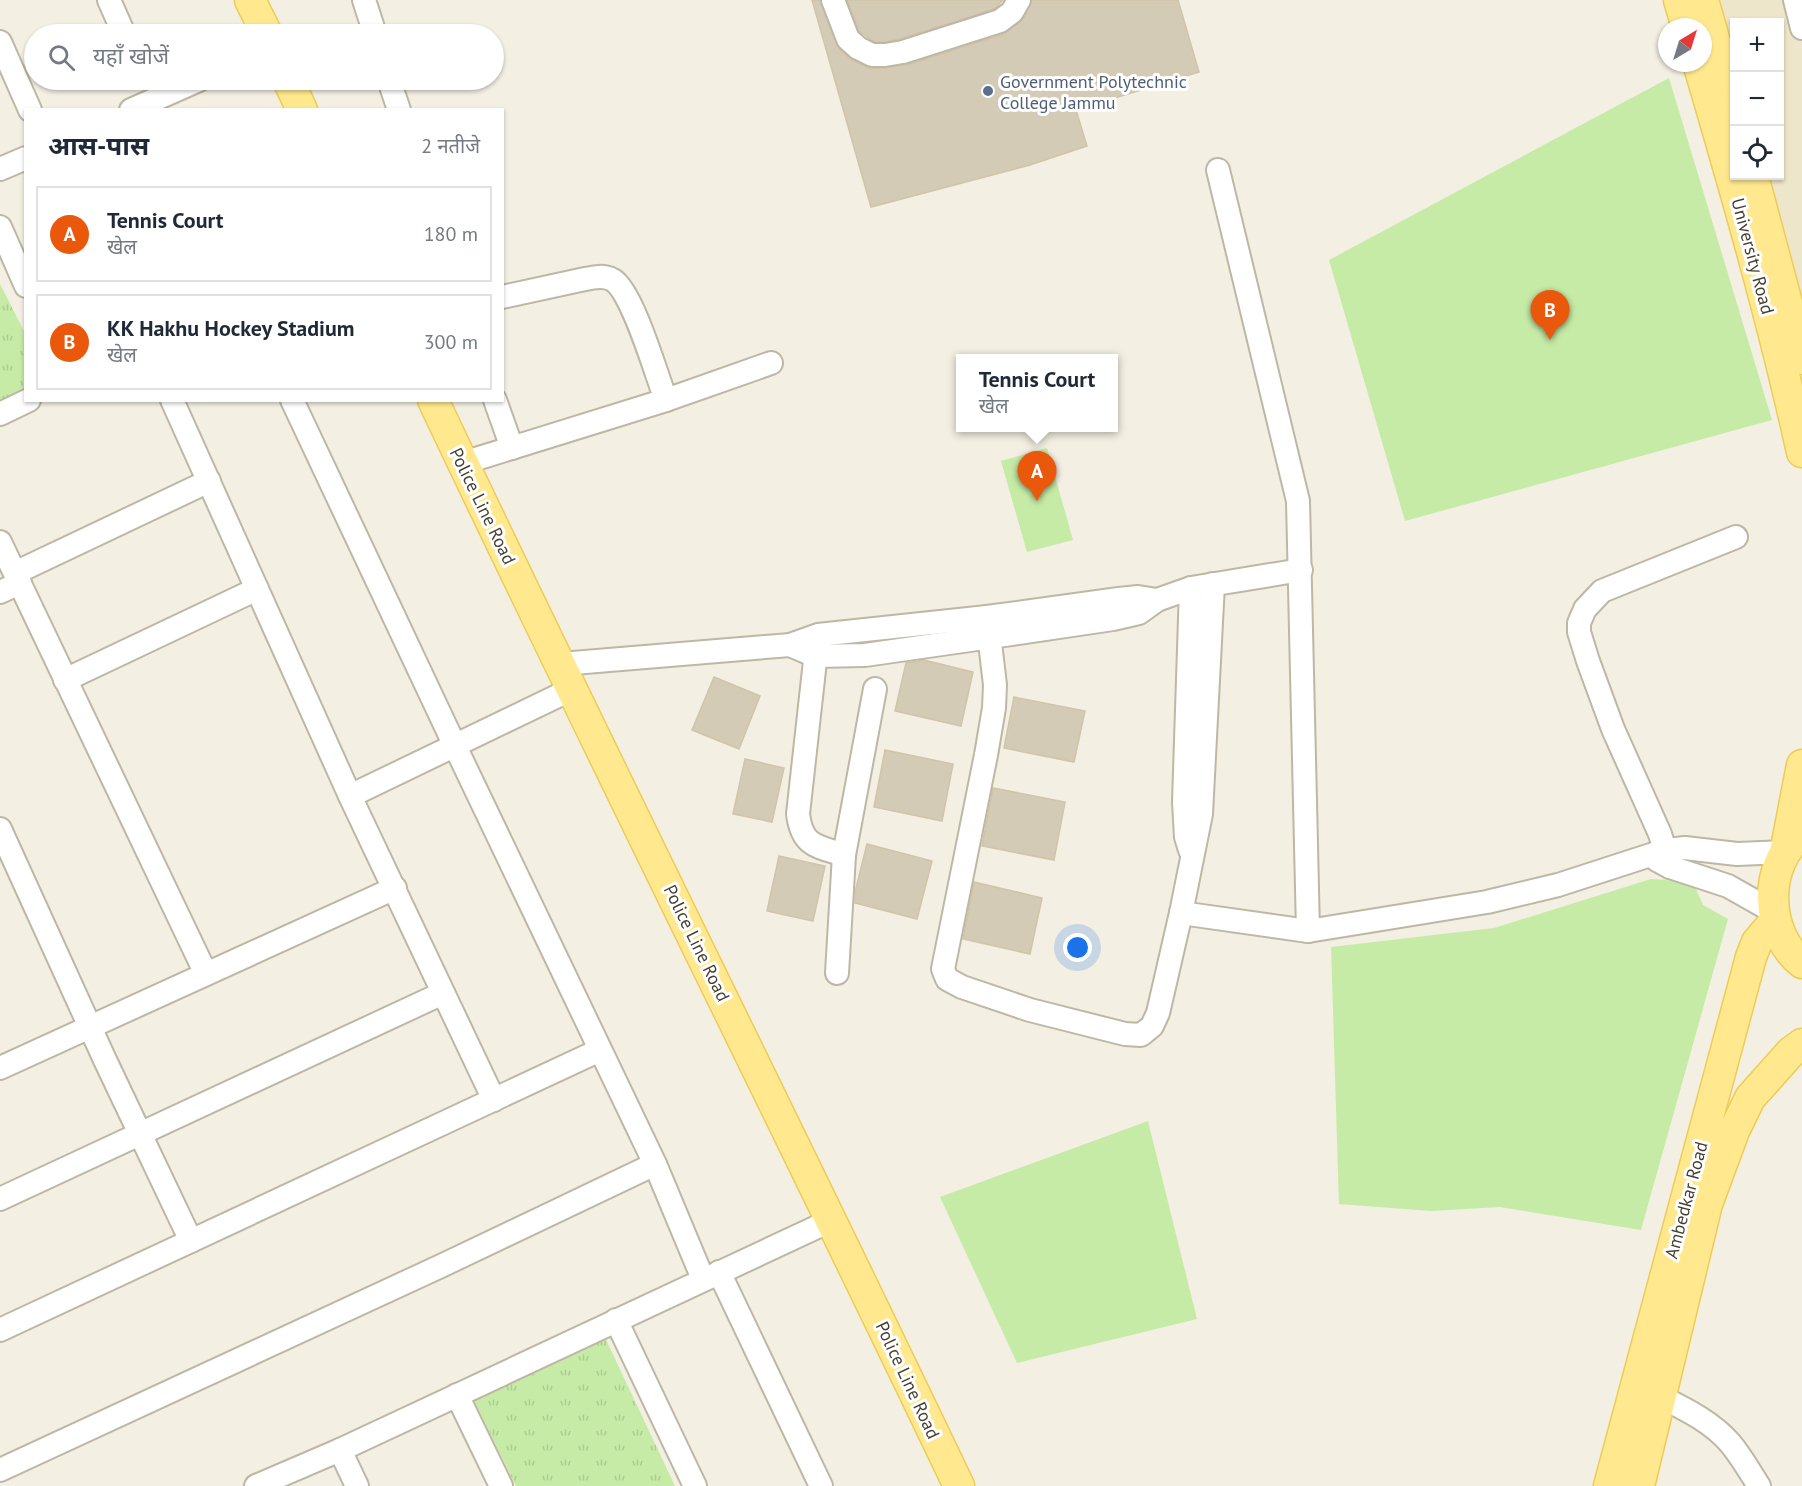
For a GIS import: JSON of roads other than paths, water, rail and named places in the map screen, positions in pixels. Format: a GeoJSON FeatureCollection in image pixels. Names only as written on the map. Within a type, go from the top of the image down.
{"type":"FeatureCollection","features":[{"type":"Feature","properties":{"kind":"main road"},"geometry":{"type":"LineString","coordinates":[[250,0],[262,24]]}},
{"type":"Feature","properties":{"kind":"main road"},"geometry":{"type":"LineString","coordinates":[[1679,0],[1684,18]]}},
{"type":"Feature","properties":{"kind":"main road"},"geometry":{"type":"LineString","coordinates":[[1702,0],[1730,94]]}},
{"type":"Feature","properties":{"kind":"main road","name":"University Road"},"geometry":{"type":"LineString","coordinates":[[1701,72],[1743,218],[1789,391],[1802,452]]}},
{"type":"Feature","properties":{"kind":"main road"},"geometry":{"type":"LineString","coordinates":[[293,90],[301,108]]}},
{"type":"Feature","properties":{"kind":"main road","name":"University Road"},"geometry":{"type":"LineString","coordinates":[[1754,180],[1802,358]]}},
{"type":"Feature","properties":{"kind":"main road","name":"Police Line Road"},"geometry":{"type":"LineString","coordinates":[[434,402],[832,1220],[958,1486]]}},
{"type":"Feature","properties":{"kind":"main road"},"geometry":{"type":"LineString","coordinates":[[1802,765],[1791,845],[1776,878],[1775,916],[1786,946],[1802,963]]}},
{"type":"Feature","properties":{"kind":"main road","name":"Ambedkar Road"},"geometry":{"type":"LineString","coordinates":[[1609,1486],[1751,957],[1757,942],[1775,916]]}},
{"type":"Feature","properties":{"kind":"main road"},"geometry":{"type":"LineString","coordinates":[[1639,1486],[1707,1204],[1734,1131],[1750,1098],[1791,1052],[1802,1044]]}},
{"type":"Feature","properties":{"kind":"street"},"geometry":{"type":"LineString","coordinates":[[109,0],[120,24]]}},
{"type":"Feature","properties":{"kind":"street"},"geometry":{"type":"LineString","coordinates":[[364,0],[372,24]]}},
{"type":"Feature","properties":{"kind":"street"},"geometry":{"type":"LineString","coordinates":[[833,0],[848,39],[858,48],[872,55],[885,55],[903,52],[1000,21],[1012,12],[1019,0]]}},
{"type":"Feature","properties":{"kind":"street"},"geometry":{"type":"LineString","coordinates":[[1795,0],[1802,28]]}},
{"type":"Feature","properties":{"kind":"street"},"geometry":{"type":"LineString","coordinates":[[0,44],[29,108]]}},
{"type":"Feature","properties":{"kind":"street"},"geometry":{"type":"LineString","coordinates":[[133,108],[148,90]]}},
{"type":"Feature","properties":{"kind":"street"},"geometry":{"type":"LineString","coordinates":[[392,90],[398,108]]}},
{"type":"Feature","properties":{"kind":"street"},"geometry":{"type":"LineString","coordinates":[[0,169],[24,159]]}},
{"type":"Feature","properties":{"kind":"street"},"geometry":{"type":"LineString","coordinates":[[1218,170],[1298,501],[1308,931]]}},
{"type":"Feature","properties":{"kind":"street"},"geometry":{"type":"LineString","coordinates":[[0,227],[24,279]]}},
{"type":"Feature","properties":{"kind":"street"},"geometry":{"type":"LineString","coordinates":[[504,297],[585,279],[599,277],[611,279],[631,304],[666,400]]}},
{"type":"Feature","properties":{"kind":"street"},"geometry":{"type":"LineString","coordinates":[[463,463],[666,400],[771,363]]}},
{"type":"Feature","properties":{"kind":"street"},"geometry":{"type":"LineString","coordinates":[[0,414],[25,402]]}},
{"type":"Feature","properties":{"kind":"street"},"geometry":{"type":"LineString","coordinates":[[173,402],[350,796],[494,1100]]}},
{"type":"Feature","properties":{"kind":"street"},"geometry":{"type":"LineString","coordinates":[[293,402],[454,746],[655,1164],[821,1486]]}},
{"type":"Feature","properties":{"kind":"street"},"geometry":{"type":"LineString","coordinates":[[496,402],[512,448]]}},
{"type":"Feature","properties":{"kind":"street"},"geometry":{"type":"LineString","coordinates":[[12,583],[209,482]]}},
{"type":"Feature","properties":{"kind":"street"},"geometry":{"type":"LineString","coordinates":[[1736,537],[1602,591],[1585,609],[1579,622],[1579,632],[1662,858],[1728,886],[1775,916]]}},
{"type":"Feature","properties":{"kind":"street"},"geometry":{"type":"LineString","coordinates":[[0,542],[12,583],[65,681],[206,974]]}},
{"type":"Feature","properties":{"kind":"street"},"geometry":{"type":"LineString","coordinates":[[350,796],[454,746],[567,677],[790,645],[817,646],[989,627],[1119,599],[1138,597],[1157,600],[1202,586],[1300,570]]}},
{"type":"Feature","properties":{"kind":"street"},"geometry":{"type":"LineString","coordinates":[[989,627],[995,685],[994,708],[943,969],[947,979],[962,987],[1030,1010],[1125,1034],[1141,1035],[1152,1026],[1158,1013],[1201,814],[1202,586]]}},
{"type":"Feature","properties":{"kind":"street"},"geometry":{"type":"LineString","coordinates":[[65,681],[257,589]]}},
{"type":"Feature","properties":{"kind":"street"},"geometry":{"type":"LineString","coordinates":[[817,646],[798,813],[799,825],[810,842],[844,855]]}},
{"type":"Feature","properties":{"kind":"street"},"geometry":{"type":"LineString","coordinates":[[837,973],[844,855],[875,689]]}},
{"type":"Feature","properties":{"kind":"street"},"geometry":{"type":"LineString","coordinates":[[0,828],[191,1241]]}},
{"type":"Feature","properties":{"kind":"street"},"geometry":{"type":"LineString","coordinates":[[1181,913],[1308,931],[1487,902],[1662,858],[1685,848],[1737,854],[1791,845]]}},
{"type":"Feature","properties":{"kind":"street"},"geometry":{"type":"LineString","coordinates":[[0,1068],[395,888]]}},
{"type":"Feature","properties":{"kind":"street"},"geometry":{"type":"LineString","coordinates":[[0,1199],[443,993]]}},
{"type":"Feature","properties":{"kind":"street"},"geometry":{"type":"LineString","coordinates":[[0,1330],[600,1050]]}},
{"type":"Feature","properties":{"kind":"street"},"geometry":{"type":"LineString","coordinates":[[0,1470],[441,1266],[655,1164]]}},
{"type":"Feature","properties":{"kind":"street"},"geometry":{"type":"LineString","coordinates":[[256,1486],[340,1450],[832,1220]]}},
{"type":"Feature","properties":{"kind":"street"},"geometry":{"type":"LineString","coordinates":[[616,1320],[695,1486]]}},
{"type":"Feature","properties":{"kind":"street"},"geometry":{"type":"LineString","coordinates":[[457,1395],[501,1486]]}},
{"type":"Feature","properties":{"kind":"street"},"geometry":{"type":"LineString","coordinates":[[1660,1397],[1692,1413],[1720,1433],[1759,1486]]}},
{"type":"Feature","properties":{"kind":"street"},"geometry":{"type":"LineString","coordinates":[[340,1450],[357,1486]]}},
{"type":"Feature","properties":{"kind":"place","name":"Government Polytechnic College Jammu"},"geometry":{"type":"Point","coordinates":[988,91]}},
{"type":"Feature","properties":{"kind":"place","name":"KK Hakhu Hockey Stadium"},"geometry":{"type":"Point","coordinates":[1550,340]}},
{"type":"Feature","properties":{"kind":"place","name":"Tennis Court"},"geometry":{"type":"Point","coordinates":[1037,501]}}]}
